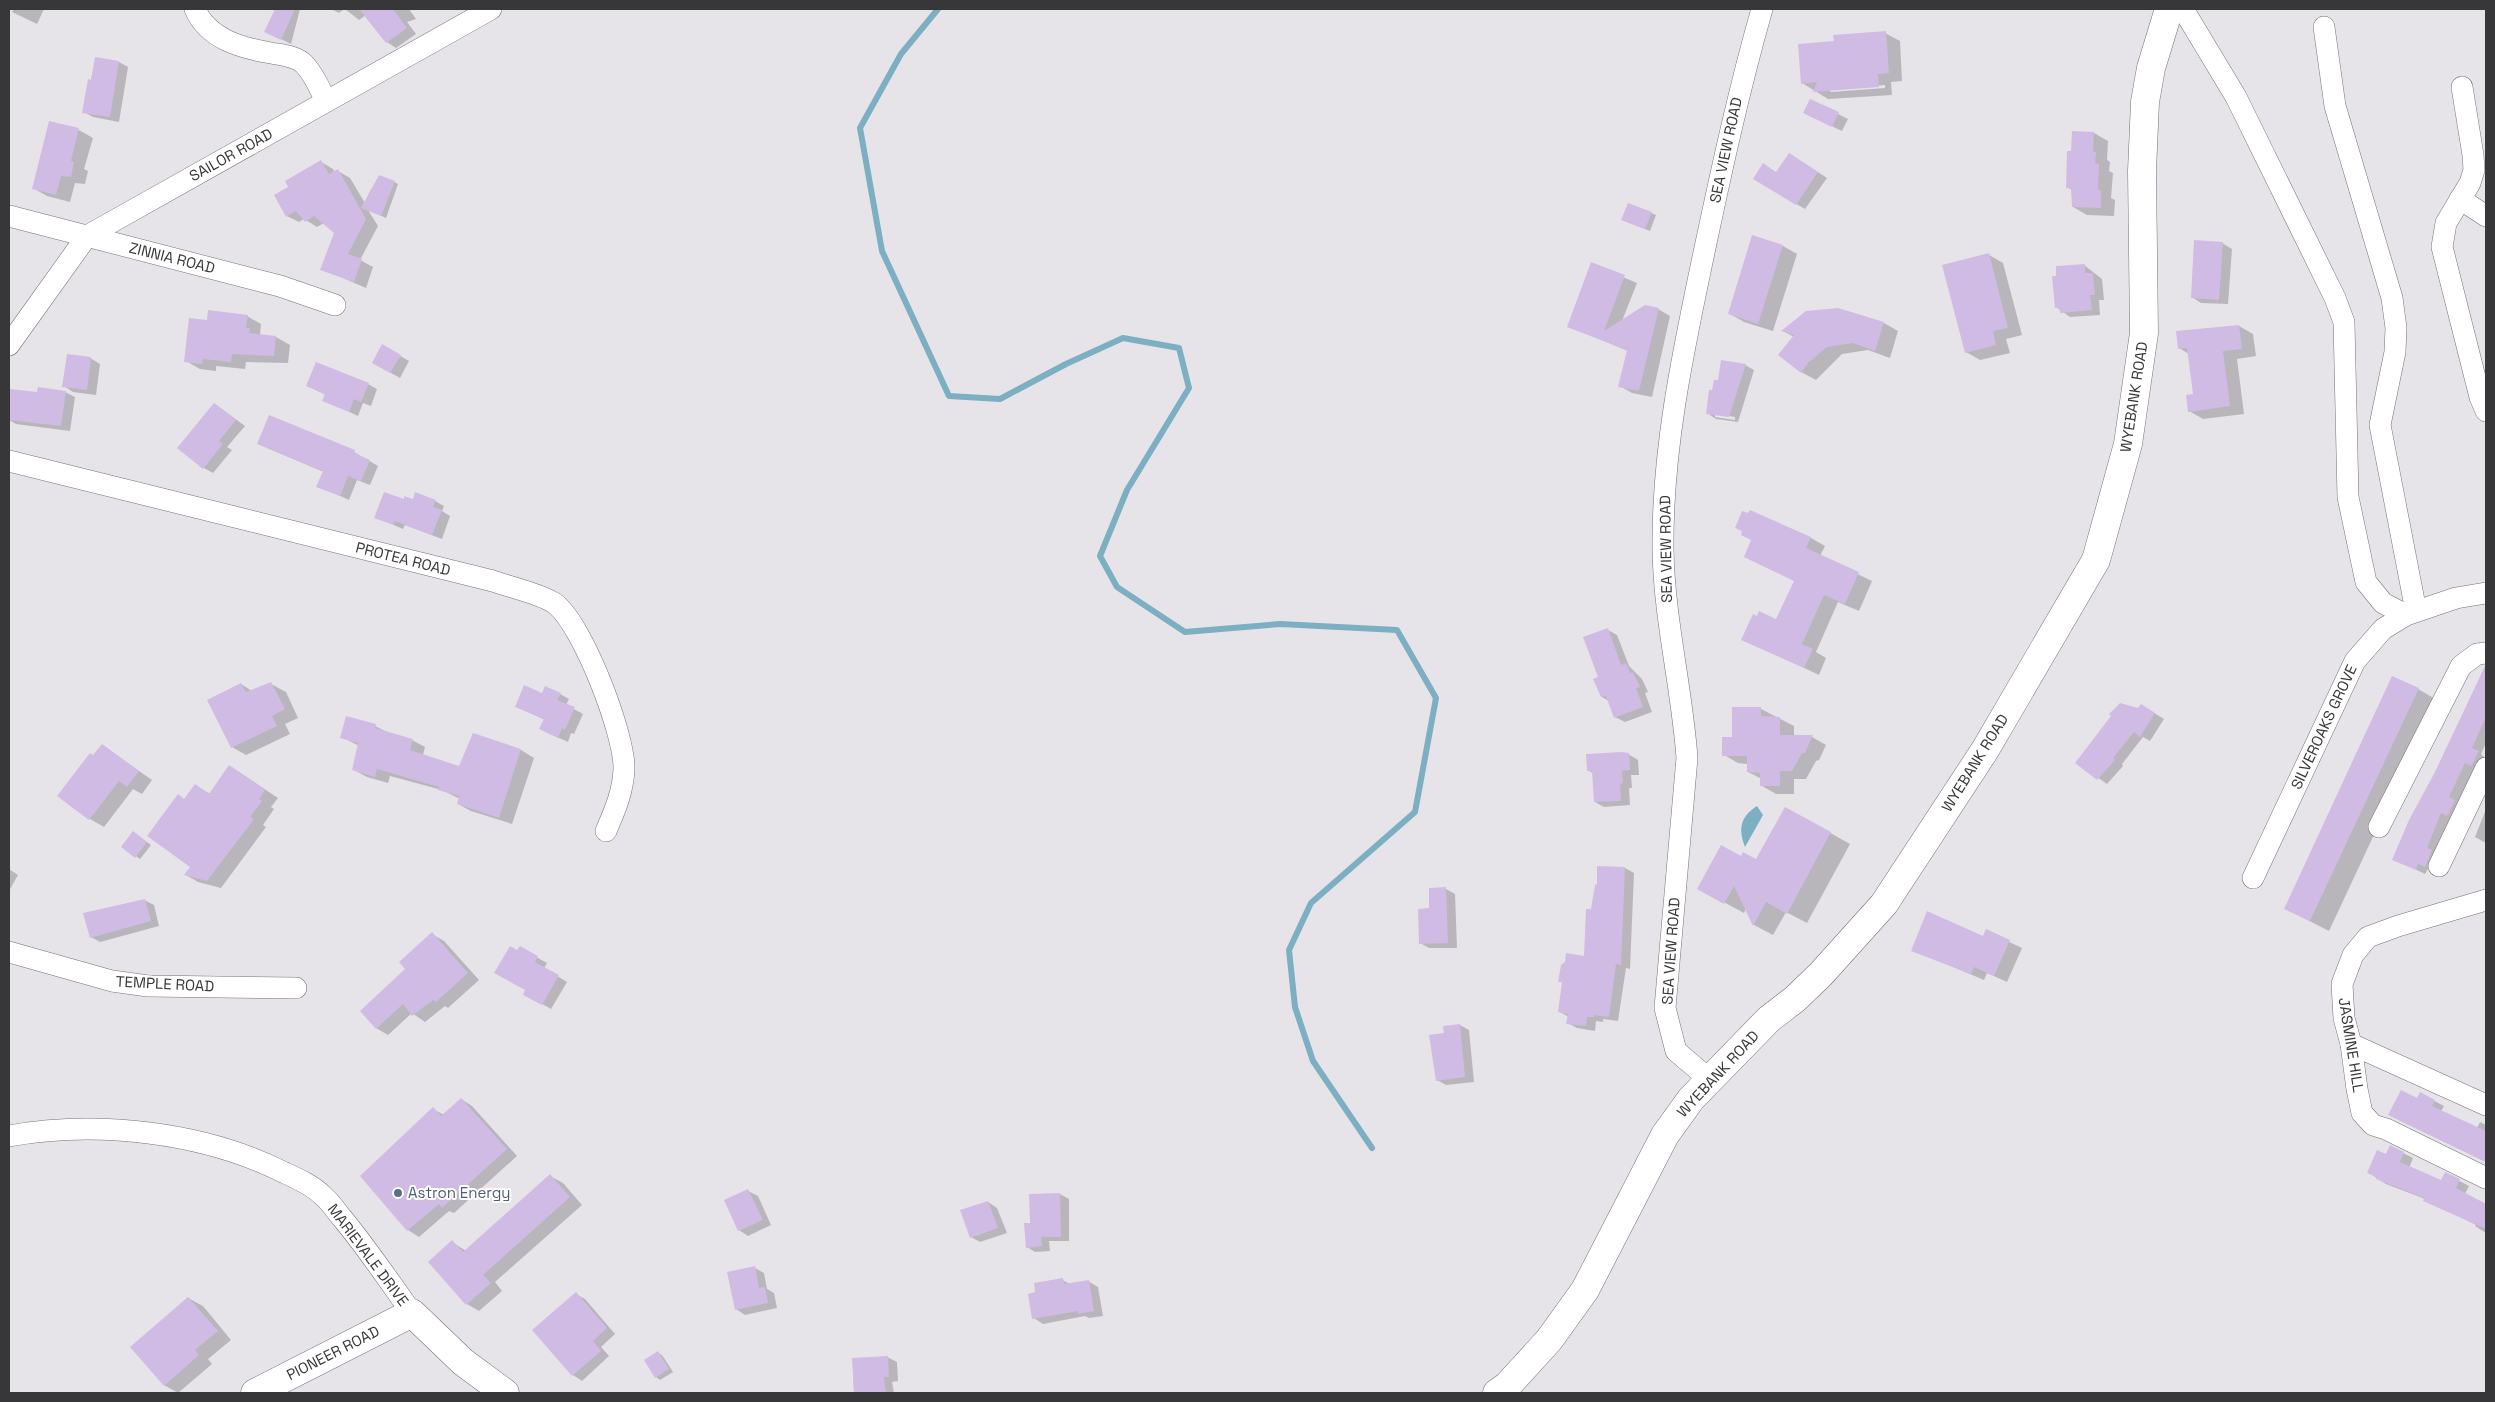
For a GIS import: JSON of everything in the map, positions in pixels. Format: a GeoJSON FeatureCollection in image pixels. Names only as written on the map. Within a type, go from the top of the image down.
{"type":"FeatureCollection","features":[{"type":"Feature","properties":{"kind":"main road","name":"WYEBANK ROAD"},"geometry":{"type":"LineString","coordinates":[[1497,1393],[1507,1386],[1548,1340],[1585,1290],[1665,1135],[1691,1099],[1769,1019],[1795,999],[1820,974],[1884,904],[1985,750],[2096,560],[2128,444],[2144,333],[2142,171],[2145,102],[2151,68],[2169,9]]}},
{"type":"Feature","properties":{"kind":"main road","name":"PIONEER ROAD"},"geometry":{"type":"LineString","coordinates":[[255,1393],[412,1313]]}},
{"type":"Feature","properties":{"kind":"main road"},"geometry":{"type":"LineString","coordinates":[[412,1313],[463,1362],[505,1393]]}},
{"type":"Feature","properties":{"kind":"street"},"geometry":{"type":"LineString","coordinates":[[195,9],[199,18],[217,37],[257,51],[291,57],[303,63],[326,101]]}},
{"type":"Feature","properties":{"kind":"street","name":"SAILOR ROAD"},"geometry":{"type":"LineString","coordinates":[[9,344],[87,236],[491,9]]}},
{"type":"Feature","properties":{"kind":"street","name":"SEA VIEW ROAD"},"geometry":{"type":"LineString","coordinates":[[1710,1080],[1676,1051],[1666,1008],[1687,758],[1683,714],[1665,600],[1663,549],[1665,482],[1674,401],[1699,278],[1738,94],[1762,9]]}},
{"type":"Feature","properties":{"kind":"street"},"geometry":{"type":"LineString","coordinates":[[2183,9],[2236,97],[2335,298],[2344,322],[2348,497],[2366,582],[2383,603],[2411,613],[2380,425],[2395,352],[2396,328],[2392,298],[2335,106],[2324,27]]}},
{"type":"Feature","properties":{"kind":"street"},"geometry":{"type":"LineString","coordinates":[[2462,87],[2474,170],[2470,183],[2446,223],[2442,247],[2480,397],[2486,411]]}},
{"type":"Feature","properties":{"kind":"street"},"geometry":{"type":"LineString","coordinates":[[2460,199],[2486,216]]}},
{"type":"Feature","properties":{"kind":"street","name":"ZINNIA ROAD"},"geometry":{"type":"LineString","coordinates":[[9,216],[280,286],[335,305]]}},
{"type":"Feature","properties":{"kind":"street","name":"PROTEA ROAD"},"geometry":{"type":"LineString","coordinates":[[9,461],[493,582],[554,603],[568,616],[586,649],[609,706],[621,744],[624,768],[619,802],[606,830]]}},
{"type":"Feature","properties":{"kind":"street","name":"SILVEROAKS GROVE"},"geometry":{"type":"LineString","coordinates":[[2253,878],[2355,660],[2383,629],[2411,613],[2456,598],[2486,593]]}},
{"type":"Feature","properties":{"kind":"street"},"geometry":{"type":"LineString","coordinates":[[2379,827],[2461,666],[2477,654],[2486,653]]}},
{"type":"Feature","properties":{"kind":"street"},"geometry":{"type":"LineString","coordinates":[[2439,866],[2486,768]]}},
{"type":"Feature","properties":{"kind":"street","name":"JASMINE HILL"},"geometry":{"type":"LineString","coordinates":[[2486,900],[2398,926],[2368,937],[2353,955],[2342,984],[2344,1018],[2351,1044],[2362,1113],[2373,1125],[2386,1128],[2486,1178]]}},
{"type":"Feature","properties":{"kind":"street","name":"TEMPLE ROAD"},"geometry":{"type":"LineString","coordinates":[[9,952],[121,982],[148,986],[296,988]]}},
{"type":"Feature","properties":{"kind":"street"},"geometry":{"type":"LineString","coordinates":[[2351,1044],[2486,1105]]}},
{"type":"Feature","properties":{"kind":"street","name":"MARIEVALE DRIVE"},"geometry":{"type":"LineString","coordinates":[[9,1136],[51,1131],[137,1132],[204,1142],[251,1156],[322,1195],[354,1231],[412,1313]]}},
{"type":"Feature","properties":{"kind":"water"},"geometry":{"type":"Polygon","coordinates":[[[1757,806],[1763,815],[1745,847],[1741,829],[1742,824],[1751,810],[1757,806]]]}},
{"type":"Feature","properties":{"kind":"building"},"geometry":{"type":"Polygon","coordinates":[[[275,9],[295,9],[281,40],[264,32],[275,9]]]}},
{"type":"Feature","properties":{"kind":"building"},"geometry":{"type":"Polygon","coordinates":[[[359,9],[393,9],[407,28],[386,43],[359,9]]]}},
{"type":"Feature","properties":{"kind":"building"},"geometry":{"type":"Polygon","coordinates":[[[1886,31],[1889,73],[1878,74],[1879,87],[1813,92],[1817,82],[1801,84],[1798,44],[1834,41],[1833,35],[1886,31]]]}},
{"type":"Feature","properties":{"kind":"building"},"geometry":{"type":"Polygon","coordinates":[[[95,57],[119,61],[110,117],[82,113],[88,79],[91,80],[95,57]]]}},
{"type":"Feature","properties":{"kind":"building"},"geometry":{"type":"Polygon","coordinates":[[[1810,99],[1839,112],[1832,127],[1803,113],[1810,99]]]}},
{"type":"Feature","properties":{"kind":"building"},"geometry":{"type":"Polygon","coordinates":[[[49,121],[79,128],[71,161],[74,162],[71,177],[61,176],[56,195],[32,189],[49,121]]]}},
{"type":"Feature","properties":{"kind":"building"},"geometry":{"type":"Polygon","coordinates":[[[2072,131],[2094,132],[2093,152],[2096,152],[2095,163],[2099,164],[2098,190],[2101,190],[2101,208],[2072,207],[2071,188],[2066,188],[2067,151],[2071,151],[2072,131]]]}},
{"type":"Feature","properties":{"kind":"building"},"geometry":{"type":"Polygon","coordinates":[[[1789,153],[1818,172],[1796,205],[1753,179],[1763,163],[1776,172],[1789,153]]]}},
{"type":"Feature","properties":{"kind":"building"},"geometry":{"type":"Polygon","coordinates":[[[321,160],[329,174],[338,169],[366,219],[348,254],[362,259],[354,282],[320,270],[334,233],[314,216],[305,222],[296,211],[286,217],[274,195],[288,187],[285,181],[321,160]]]}},
{"type":"Feature","properties":{"kind":"building"},"geometry":{"type":"Polygon","coordinates":[[[379,175],[395,181],[381,216],[361,208],[379,175]]]}},
{"type":"Feature","properties":{"kind":"building"},"geometry":{"type":"Polygon","coordinates":[[[1628,203],[1652,212],[1645,229],[1621,220],[1628,203]]]}},
{"type":"Feature","properties":{"kind":"building"},"geometry":{"type":"Polygon","coordinates":[[[1752,235],[1783,245],[1758,324],[1728,314],[1752,235]]]}},
{"type":"Feature","properties":{"kind":"building"},"geometry":{"type":"Polygon","coordinates":[[[2194,240],[2223,242],[2219,300],[2191,298],[2194,240]]]}},
{"type":"Feature","properties":{"kind":"building"},"geometry":{"type":"Polygon","coordinates":[[[1989,253],[2008,328],[1993,331],[1996,345],[1965,353],[1942,265],[1989,253]]]}},
{"type":"Feature","properties":{"kind":"building"},"geometry":{"type":"Polygon","coordinates":[[[1591,262],[1625,275],[1604,331],[1645,305],[1659,308],[1639,391],[1618,387],[1627,350],[1567,327],[1591,262]]]}},
{"type":"Feature","properties":{"kind":"building"},"geometry":{"type":"Polygon","coordinates":[[[2085,264],[2085,273],[2093,273],[2095,295],[2090,295],[2092,310],[2060,313],[2060,308],[2055,308],[2052,276],[2056,276],[2056,266],[2085,264]]]}},
{"type":"Feature","properties":{"kind":"building"},"geometry":{"type":"Polygon","coordinates":[[[1838,308],[1884,322],[1875,351],[1853,343],[1827,347],[1808,363],[1801,373],[1778,355],[1794,335],[1781,331],[1806,311],[1838,308]]]}},
{"type":"Feature","properties":{"kind":"building"},"geometry":{"type":"Polygon","coordinates":[[[208,310],[248,315],[246,328],[250,328],[249,333],[276,336],[274,356],[232,354],[231,362],[203,359],[202,364],[184,362],[189,318],[207,320],[208,310]]]}},
{"type":"Feature","properties":{"kind":"building"},"geometry":{"type":"Polygon","coordinates":[[[2239,325],[2242,349],[2223,351],[2230,406],[2188,412],[2186,395],[2193,394],[2187,348],[2178,349],[2176,331],[2239,325]]]}},
{"type":"Feature","properties":{"kind":"building"},"geometry":{"type":"Polygon","coordinates":[[[382,344],[401,355],[390,373],[372,363],[382,344]]]}},
{"type":"Feature","properties":{"kind":"building"},"geometry":{"type":"Polygon","coordinates":[[[67,354],[91,357],[87,390],[62,387],[67,354]]]}},
{"type":"Feature","properties":{"kind":"building"},"geometry":{"type":"Polygon","coordinates":[[[1721,360],[1746,364],[1729,417],[1706,414],[1709,390],[1712,390],[1714,380],[1718,380],[1721,360]]]}},
{"type":"Feature","properties":{"kind":"building"},"geometry":{"type":"Polygon","coordinates":[[[316,362],[369,383],[361,402],[354,399],[349,412],[322,401],[325,394],[306,386],[316,362]]]}},
{"type":"Feature","properties":{"kind":"building"},"geometry":{"type":"Polygon","coordinates":[[[38,387],[66,391],[61,426],[9,420],[10,389],[37,392],[38,387]]]}},
{"type":"Feature","properties":{"kind":"building"},"geometry":{"type":"Polygon","coordinates":[[[214,403],[236,420],[219,441],[223,444],[203,469],[177,448],[214,403]]]}},
{"type":"Feature","properties":{"kind":"building"},"geometry":{"type":"Polygon","coordinates":[[[269,415],[355,450],[354,453],[370,460],[361,481],[348,476],[340,496],[316,487],[323,471],[257,444],[269,415]]]}},
{"type":"Feature","properties":{"kind":"building"},"geometry":{"type":"Polygon","coordinates":[[[384,492],[404,499],[404,496],[413,499],[415,492],[436,500],[433,507],[442,510],[432,535],[395,521],[394,525],[374,518],[384,492]]]}},
{"type":"Feature","properties":{"kind":"building"},"geometry":{"type":"Polygon","coordinates":[[[1750,510],[1811,537],[1806,548],[1859,572],[1845,604],[1824,595],[1802,644],[1813,649],[1804,668],[1741,640],[1753,614],[1757,616],[1759,611],[1776,619],[1794,581],[1744,557],[1751,540],[1741,535],[1742,531],[1735,528],[1742,511],[1748,513],[1750,510]]]}},
{"type":"Feature","properties":{"kind":"building"},"geometry":{"type":"Polygon","coordinates":[[[1608,628],[1621,665],[1626,663],[1630,673],[1633,672],[1640,687],[1636,688],[1643,707],[1614,718],[1606,696],[1601,697],[1593,679],[1598,677],[1583,637],[1608,628]]]}},
{"type":"Feature","properties":{"kind":"building"},"geometry":{"type":"Polygon","coordinates":[[[2485,666],[2486,717],[2472,748],[2479,751],[2471,766],[2465,763],[2449,797],[2455,800],[2447,816],[2441,813],[2427,848],[2432,850],[2425,867],[2418,864],[2416,870],[2392,860],[2409,820],[2435,772],[2485,666]]]}},
{"type":"Feature","properties":{"kind":"building"},"geometry":{"type":"Polygon","coordinates":[[[2392,676],[2419,688],[2310,921],[2284,909],[2392,676]]]}},
{"type":"Feature","properties":{"kind":"building"},"geometry":{"type":"Polygon","coordinates":[[[271,682],[285,709],[272,716],[277,726],[231,748],[207,700],[241,683],[246,692],[271,682]]]}},
{"type":"Feature","properties":{"kind":"building"},"geometry":{"type":"Polygon","coordinates":[[[524,685],[542,693],[545,686],[561,693],[557,700],[575,707],[565,730],[562,728],[558,738],[539,729],[544,719],[515,707],[524,685]]]}},
{"type":"Feature","properties":{"kind":"building"},"geometry":{"type":"Polygon","coordinates":[[[2120,703],[2138,708],[2141,704],[2155,713],[2140,737],[2134,732],[2113,758],[2115,760],[2097,780],[2075,763],[2111,716],[2109,714],[2120,703]]]}},
{"type":"Feature","properties":{"kind":"building"},"geometry":{"type":"Polygon","coordinates":[[[1732,707],[1761,707],[1761,716],[1780,717],[1780,735],[1813,735],[1805,753],[1802,753],[1792,771],[1780,771],[1780,786],[1760,786],[1760,773],[1747,772],[1747,756],[1722,756],[1722,737],[1732,737],[1732,707]]]}},
{"type":"Feature","properties":{"kind":"building"},"geometry":{"type":"Polygon","coordinates":[[[346,716],[376,724],[375,728],[413,739],[410,750],[459,766],[473,733],[521,749],[499,818],[457,804],[459,796],[438,790],[439,787],[377,769],[375,777],[352,770],[358,743],[340,738],[346,716]]]}},
{"type":"Feature","properties":{"kind":"building"},"geometry":{"type":"Polygon","coordinates":[[[102,744],[139,771],[127,787],[119,781],[89,820],[57,796],[90,753],[93,755],[102,744]]]}},
{"type":"Feature","properties":{"kind":"building"},"geometry":{"type":"Polygon","coordinates":[[[1629,753],[1630,770],[1622,771],[1623,783],[1620,784],[1621,801],[1594,802],[1592,771],[1587,771],[1586,754],[1629,753]]]}},
{"type":"Feature","properties":{"kind":"building"},"geometry":{"type":"Polygon","coordinates":[[[229,765],[265,790],[259,799],[262,801],[250,817],[254,819],[207,881],[184,875],[190,867],[147,836],[178,794],[184,799],[195,784],[209,794],[229,765]]]}},
{"type":"Feature","properties":{"kind":"building"},"geometry":{"type":"Polygon","coordinates":[[[1785,807],[1831,832],[1787,914],[1766,902],[1753,926],[1734,886],[1724,904],[1697,889],[1721,845],[1741,856],[1743,852],[1756,859],[1785,807]]]}},
{"type":"Feature","properties":{"kind":"building"},"geometry":{"type":"Polygon","coordinates":[[[133,831],[147,842],[135,858],[121,847],[133,831]]]}},
{"type":"Feature","properties":{"kind":"building"},"geometry":{"type":"Polygon","coordinates":[[[1597,866],[1625,867],[1621,965],[1616,964],[1609,1017],[1594,1015],[1594,1017],[1587,1017],[1586,1026],[1566,1024],[1568,1014],[1558,1012],[1562,982],[1558,982],[1561,965],[1565,962],[1566,953],[1584,956],[1586,909],[1591,909],[1595,885],[1597,884],[1597,866]]]}},
{"type":"Feature","properties":{"kind":"building"},"geometry":{"type":"Polygon","coordinates":[[[1446,887],[1448,943],[1419,944],[1418,909],[1429,908],[1429,888],[1446,887]]]}},
{"type":"Feature","properties":{"kind":"building"},"geometry":{"type":"Polygon","coordinates":[[[145,899],[151,921],[90,938],[83,913],[145,899]]]}},
{"type":"Feature","properties":{"kind":"building"},"geometry":{"type":"Polygon","coordinates":[[[1927,911],[1983,936],[1986,929],[2010,940],[1994,976],[1974,967],[1971,974],[1911,951],[1927,911]]]}},
{"type":"Feature","properties":{"kind":"building"},"geometry":{"type":"Polygon","coordinates":[[[432,932],[468,973],[436,1002],[433,1000],[412,1016],[403,1004],[376,1029],[360,1011],[405,969],[399,962],[432,932]]]}},
{"type":"Feature","properties":{"kind":"building"},"geometry":{"type":"Polygon","coordinates":[[[510,946],[517,950],[520,946],[538,956],[535,962],[559,975],[542,1005],[523,995],[525,990],[494,973],[510,946]]]}},
{"type":"Feature","properties":{"kind":"building"},"geometry":{"type":"Polygon","coordinates":[[[1460,1024],[1465,1077],[1436,1081],[1429,1035],[1444,1033],[1443,1026],[1460,1024]]]}},
{"type":"Feature","properties":{"kind":"building"},"geometry":{"type":"Polygon","coordinates":[[[2401,1090],[2417,1098],[2420,1092],[2435,1100],[2432,1106],[2486,1131],[2486,1162],[2388,1115],[2401,1090]]]}},
{"type":"Feature","properties":{"kind":"building"},"geometry":{"type":"Polygon","coordinates":[[[461,1098],[507,1149],[442,1208],[439,1204],[407,1231],[360,1176],[433,1107],[441,1116],[461,1098]]]}},
{"type":"Feature","properties":{"kind":"building"},"geometry":{"type":"Polygon","coordinates":[[[2390,1145],[2404,1152],[2400,1162],[2441,1180],[2445,1172],[2460,1179],[2456,1188],[2486,1204],[2486,1229],[2423,1201],[2424,1198],[2376,1179],[2377,1177],[2367,1173],[2377,1150],[2386,1154],[2390,1145]]]}},
{"type":"Feature","properties":{"kind":"building"},"geometry":{"type":"Polygon","coordinates":[[[550,1174],[570,1197],[483,1275],[491,1283],[466,1305],[428,1262],[452,1240],[463,1252],[550,1174]]]}},
{"type":"Feature","properties":{"kind":"building"},"geometry":{"type":"Polygon","coordinates":[[[748,1189],[763,1220],[738,1231],[724,1200],[748,1189]]]}},
{"type":"Feature","properties":{"kind":"building"},"geometry":{"type":"Polygon","coordinates":[[[1060,1193],[1061,1237],[1041,1237],[1042,1246],[1026,1248],[1024,1223],[1030,1223],[1029,1194],[1060,1193]]]}},
{"type":"Feature","properties":{"kind":"building"},"geometry":{"type":"Polygon","coordinates":[[[988,1201],[998,1228],[970,1238],[960,1210],[988,1201]]]}},
{"type":"Feature","properties":{"kind":"building"},"geometry":{"type":"Polygon","coordinates":[[[755,1266],[759,1288],[765,1287],[768,1303],[735,1310],[727,1272],[755,1266]]]}},
{"type":"Feature","properties":{"kind":"building"},"geometry":{"type":"Polygon","coordinates":[[[1063,1278],[1064,1284],[1089,1280],[1094,1311],[1078,1314],[1078,1311],[1032,1319],[1028,1294],[1035,1292],[1034,1283],[1063,1278]]]}},
{"type":"Feature","properties":{"kind":"building"},"geometry":{"type":"Polygon","coordinates":[[[576,1292],[607,1328],[593,1341],[601,1351],[572,1376],[532,1330],[576,1292]]]}},
{"type":"Feature","properties":{"kind":"building"},"geometry":{"type":"Polygon","coordinates":[[[188,1297],[218,1331],[195,1350],[199,1355],[164,1386],[130,1347],[188,1297]]]}},
{"type":"Feature","properties":{"kind":"building"},"geometry":{"type":"Polygon","coordinates":[[[658,1351],[669,1369],[655,1378],[644,1360],[658,1351]]]}},
{"type":"Feature","properties":{"kind":"building"},"geometry":{"type":"Polygon","coordinates":[[[888,1356],[889,1377],[884,1377],[886,1393],[854,1393],[852,1358],[888,1356]]]}},
{"type":"Feature","properties":{"kind":"waterway"},"geometry":{"type":"LineString","coordinates":[[938,9],[901,54],[860,128],[882,251],[949,396],[1000,399],[1066,364],[1123,338],[1179,348],[1189,388],[1127,490],[1100,556],[1117,587],[1185,632],[1280,624],[1397,630],[1436,698],[1415,812],[1311,903],[1289,950],[1295,1007],[1313,1061],[1372,1148]]}},
{"type":"Feature","properties":{"kind":"place","name":"Astron Energy"},"geometry":{"type":"Point","coordinates":[398,1193]}}]}
